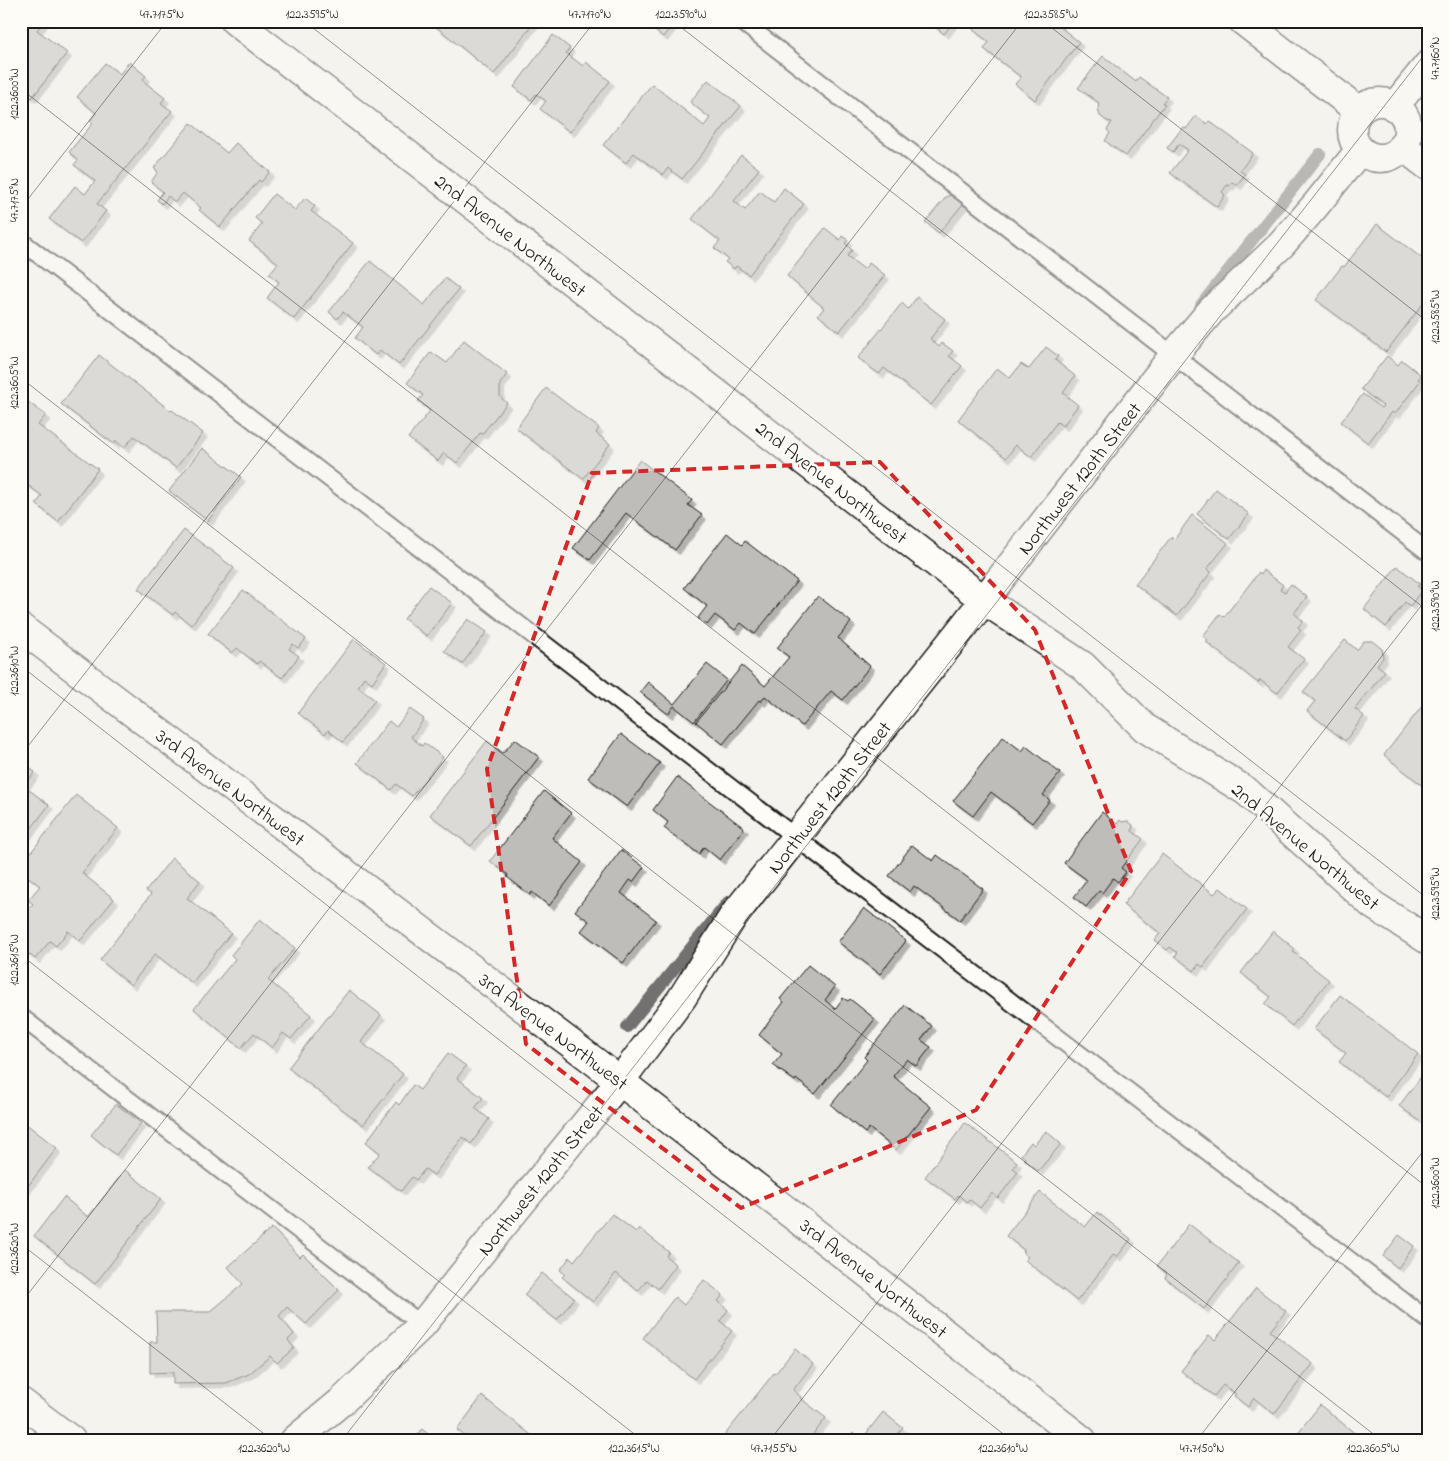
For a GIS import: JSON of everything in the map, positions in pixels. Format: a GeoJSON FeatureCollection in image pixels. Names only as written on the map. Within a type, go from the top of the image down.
{"type":"FeatureCollection","features":[{"type":"Feature","properties":{"kind":"street","name":"2nd Avenue Northwest"},"geometry":{"type":"LineString","coordinates":[[235,21],[984,600],[1083,666],[1145,728],[1246,791],[1373,905],[1428,940]]}},
{"type":"Feature","properties":{"kind":"street"},"geometry":{"type":"LineString","coordinates":[[1243,21],[1359,111]]}},
{"type":"Feature","properties":{"kind":"street"},"geometry":{"type":"LineString","coordinates":[[1394,107],[1428,65]]}},
{"type":"Feature","properties":{"kind":"street"},"geometry":{"type":"LineString","coordinates":[[1382,102],[1394,107],[1404,117],[1408,126],[1407,136],[1402,146],[1390,156],[1381,158],[1372,157],[1360,150],[1353,139],[1352,130],[1353,121],[1359,111],[1373,103],[1382,102]]}},
{"type":"Feature","properties":{"kind":"street"},"geometry":{"type":"LineString","coordinates":[[1402,146],[1428,166]]}},
{"type":"Feature","properties":{"kind":"street","name":"Northwest 120th Street"},"geometry":{"type":"LineString","coordinates":[[295,1440],[342,1400],[422,1325],[620,1081],[682,998],[734,915],[984,600],[1173,356],[1211,311],[1281,245],[1360,150]]}},
{"type":"Feature","properties":{"kind":"street","name":"3rd Avenue Northwest"},"geometry":{"type":"LineString","coordinates":[[21,628],[620,1081],[1082,1440]]}},
{"type":"Feature","properties":{"kind":"street"},"geometry":{"type":"LineString","coordinates":[[21,1402],[70,1440]]}},
{"type":"Feature","properties":{"kind":"lane"},"geometry":{"type":"LineString","coordinates":[[741,21],[1428,552]]}},
{"type":"Feature","properties":{"kind":"lane"},"geometry":{"type":"LineString","coordinates":[[21,241],[796,838],[1428,1320]]}},
{"type":"Feature","properties":{"kind":"lane"},"geometry":{"type":"LineString","coordinates":[[21,1017],[422,1325]]}},
{"type":"Feature","properties":{"kind":"highlighted area"},"geometry":{"type":"Polygon","coordinates":[[[880,462],[1035,630],[1131,871],[976,1110],[741,1208],[526,1044],[487,769],[592,473],[880,462]]]}},
{"type":"Feature","properties":{"kind":"building"},"geometry":{"type":"Polygon","coordinates":[[[21,21],[44,21],[37,30],[67,53],[32,98],[21,90],[21,21]]]}},
{"type":"Feature","properties":{"kind":"building"},"geometry":{"type":"Polygon","coordinates":[[[429,21],[535,21],[494,74],[429,21]]]}},
{"type":"Feature","properties":{"kind":"building"},"geometry":{"type":"Polygon","coordinates":[[[643,21],[675,21],[663,37],[643,21]]]}},
{"type":"Feature","properties":{"kind":"building"},"geometry":{"type":"Polygon","coordinates":[[[928,21],[954,21],[944,34],[928,21]]]}},
{"type":"Feature","properties":{"kind":"building"},"geometry":{"type":"Polygon","coordinates":[[[979,21],[1062,21],[1059,26],[1079,42],[1035,100],[1015,84],[1021,77],[984,49],[989,42],[973,30],[979,21]]]}},
{"type":"Feature","properties":{"kind":"building"},"geometry":{"type":"Polygon","coordinates":[[[553,35],[570,48],[566,53],[583,66],[586,62],[610,81],[570,132],[540,109],[546,101],[536,94],[531,100],[514,87],[553,35]]]}},
{"type":"Feature","properties":{"kind":"building"},"geometry":{"type":"Polygon","coordinates":[[[1103,56],[1136,82],[1139,77],[1167,97],[1162,103],[1165,104],[1126,156],[1105,141],[1110,133],[1107,130],[1112,122],[1100,116],[1099,103],[1078,88],[1103,56]]]}},
{"type":"Feature","properties":{"kind":"building"},"geometry":{"type":"Polygon","coordinates":[[[129,62],[146,76],[142,80],[165,98],[161,103],[172,111],[97,204],[106,211],[81,243],[49,219],[75,186],[85,194],[95,181],[74,165],[78,160],[69,152],[93,123],[90,121],[96,113],[77,97],[105,63],[120,74],[129,62]]]}},
{"type":"Feature","properties":{"kind":"building"},"geometry":{"type":"Polygon","coordinates":[[[708,80],[741,106],[682,179],[668,168],[663,175],[634,153],[626,163],[603,145],[652,84],[704,126],[710,118],[690,102],[708,80]]]}},
{"type":"Feature","properties":{"kind":"building"},"geometry":{"type":"Polygon","coordinates":[[[1196,116],[1207,124],[1209,121],[1253,153],[1240,171],[1245,174],[1237,185],[1232,182],[1229,186],[1227,185],[1222,192],[1225,195],[1217,207],[1170,173],[1188,150],[1179,144],[1173,152],[1167,148],[1183,127],[1186,129],[1196,116]]]}},
{"type":"Feature","properties":{"kind":"building"},"geometry":{"type":"Polygon","coordinates":[[[191,123],[227,153],[236,143],[270,172],[261,182],[259,180],[220,227],[199,210],[201,208],[183,193],[175,202],[168,196],[162,204],[157,200],[163,192],[151,182],[158,172],[154,168],[191,123]]]}},
{"type":"Feature","properties":{"kind":"building"},"geometry":{"type":"Polygon","coordinates":[[[741,155],[759,169],[734,201],[745,210],[760,191],[774,202],[784,188],[804,204],[749,275],[736,266],[734,269],[725,262],[728,259],[714,248],[720,241],[692,219],[741,155]]]}},
{"type":"Feature","properties":{"kind":"building"},"geometry":{"type":"Polygon","coordinates":[[[274,194],[295,210],[305,198],[315,206],[311,211],[353,243],[294,319],[267,298],[279,282],[269,274],[278,263],[249,241],[262,224],[255,218],[274,194]]]}},
{"type":"Feature","properties":{"kind":"building"},"geometry":{"type":"Polygon","coordinates":[[[952,195],[963,204],[939,233],[925,222],[947,196],[952,195]]]}},
{"type":"Feature","properties":{"kind":"building"},"geometry":{"type":"Polygon","coordinates":[[[1377,224],[1428,263],[1428,297],[1386,352],[1316,300],[1377,224]]]}},
{"type":"Feature","properties":{"kind":"building"},"geometry":{"type":"Polygon","coordinates":[[[825,228],[840,240],[842,236],[848,240],[845,243],[852,250],[847,256],[864,269],[869,263],[885,275],[839,332],[818,315],[824,308],[787,276],[825,228]]]}},
{"type":"Feature","properties":{"kind":"building"},"geometry":{"type":"Polygon","coordinates":[[[370,261],[424,305],[445,278],[459,289],[399,365],[380,350],[376,355],[355,338],[363,327],[343,312],[337,319],[329,312],[370,261]]]}},
{"type":"Feature","properties":{"kind":"building"},"geometry":{"type":"Polygon","coordinates":[[[917,297],[945,319],[930,339],[939,347],[942,343],[953,351],[949,356],[962,366],[931,405],[884,368],[879,374],[858,358],[902,303],[908,309],[917,297]]]}},
{"type":"Feature","properties":{"kind":"building"},"geometry":{"type":"Polygon","coordinates":[[[464,340],[507,374],[500,384],[500,397],[507,403],[482,434],[480,433],[457,463],[444,453],[438,461],[408,438],[430,411],[418,401],[423,395],[407,383],[431,352],[447,363],[464,340]]]}},
{"type":"Feature","properties":{"kind":"building"},"geometry":{"type":"Polygon","coordinates":[[[1046,347],[1058,356],[1055,360],[1075,376],[1063,393],[1078,405],[1063,426],[1057,422],[1031,457],[1016,445],[1006,458],[958,420],[997,368],[1010,378],[1021,364],[1029,369],[1046,347]]]}},
{"type":"Feature","properties":{"kind":"building"},"geometry":{"type":"Polygon","coordinates":[[[99,355],[171,411],[203,433],[176,468],[134,436],[124,448],[116,441],[114,444],[61,404],[99,355]]]}},
{"type":"Feature","properties":{"kind":"building"},"geometry":{"type":"Polygon","coordinates":[[[1387,356],[1398,365],[1402,360],[1421,375],[1418,379],[1420,381],[1395,414],[1392,412],[1368,443],[1341,422],[1363,394],[1381,408],[1383,406],[1361,389],[1387,356]]]}},
{"type":"Feature","properties":{"kind":"building"},"geometry":{"type":"Polygon","coordinates":[[[546,388],[599,428],[596,433],[610,444],[583,479],[516,428],[546,388]]]}},
{"type":"Feature","properties":{"kind":"building"},"geometry":{"type":"Polygon","coordinates":[[[21,397],[46,415],[38,425],[98,469],[58,522],[36,504],[42,496],[21,480],[21,397]]]}},
{"type":"Feature","properties":{"kind":"building"},"geometry":{"type":"Polygon","coordinates":[[[202,448],[241,477],[208,521],[169,491],[202,448]]]}},
{"type":"Feature","properties":{"kind":"building"},"geometry":{"type":"Polygon","coordinates":[[[640,460],[692,500],[688,505],[702,515],[675,550],[626,513],[590,560],[573,548],[640,460]]]}},
{"type":"Feature","properties":{"kind":"building"},"geometry":{"type":"Polygon","coordinates":[[[1216,489],[1249,514],[1229,539],[1197,514],[1216,489]]]}},
{"type":"Feature","properties":{"kind":"building"},"geometry":{"type":"Polygon","coordinates":[[[1192,515],[1228,543],[1207,569],[1211,572],[1177,616],[1135,584],[1171,537],[1174,540],[1192,515]]]}},
{"type":"Feature","properties":{"kind":"building"},"geometry":{"type":"Polygon","coordinates":[[[184,530],[234,568],[191,625],[175,612],[173,615],[138,589],[184,530]]]}},
{"type":"Feature","properties":{"kind":"building"},"geometry":{"type":"Polygon","coordinates":[[[727,533],[742,545],[745,541],[797,581],[755,634],[741,623],[735,630],[715,615],[707,625],[698,618],[707,606],[684,588],[727,533]]]}},
{"type":"Feature","properties":{"kind":"building"},"geometry":{"type":"Polygon","coordinates":[[[1397,566],[1420,584],[1417,586],[1422,590],[1410,606],[1405,602],[1386,627],[1364,609],[1397,566]]]}},
{"type":"Feature","properties":{"kind":"building"},"geometry":{"type":"Polygon","coordinates":[[[1263,570],[1283,585],[1280,589],[1285,592],[1291,584],[1307,597],[1294,613],[1303,621],[1298,627],[1301,630],[1288,647],[1304,659],[1277,693],[1260,680],[1258,683],[1206,642],[1208,640],[1203,636],[1220,614],[1224,617],[1259,572],[1261,574],[1263,570]]]}},
{"type":"Feature","properties":{"kind":"building"},"geometry":{"type":"Polygon","coordinates":[[[429,586],[452,603],[427,636],[404,619],[429,586]]]}},
{"type":"Feature","properties":{"kind":"building"},"geometry":{"type":"Polygon","coordinates":[[[243,590],[306,639],[298,648],[293,644],[289,649],[299,656],[282,678],[259,661],[257,664],[237,648],[232,653],[208,634],[243,590]]]}},
{"type":"Feature","properties":{"kind":"building"},"geometry":{"type":"Polygon","coordinates":[[[818,596],[851,622],[838,638],[870,666],[843,700],[831,691],[802,726],[765,696],[761,702],[759,700],[723,744],[696,722],[742,666],[765,686],[789,657],[777,648],[818,596]]]}},
{"type":"Feature","properties":{"kind":"building"},"geometry":{"type":"Polygon","coordinates":[[[468,619],[487,632],[462,664],[444,651],[468,619]]]}},
{"type":"Feature","properties":{"kind":"building"},"geometry":{"type":"Polygon","coordinates":[[[354,639],[386,663],[372,683],[364,677],[358,687],[375,700],[343,742],[328,730],[325,734],[298,713],[354,639]]]}},
{"type":"Feature","properties":{"kind":"building"},"geometry":{"type":"Polygon","coordinates":[[[1345,640],[1357,650],[1364,641],[1372,641],[1382,649],[1383,658],[1377,665],[1385,671],[1355,709],[1364,716],[1345,741],[1307,711],[1315,701],[1303,692],[1345,640]]]}},
{"type":"Feature","properties":{"kind":"building"},"geometry":{"type":"Polygon","coordinates":[[[707,664],[727,680],[694,722],[674,706],[668,714],[640,692],[648,682],[674,704],[707,664]]]}},
{"type":"Feature","properties":{"kind":"building"},"geometry":{"type":"Polygon","coordinates":[[[1426,701],[1428,702],[1428,790],[1384,755],[1426,701]]]}},
{"type":"Feature","properties":{"kind":"building"},"geometry":{"type":"Polygon","coordinates":[[[410,709],[424,719],[411,737],[422,746],[424,743],[443,757],[412,796],[396,784],[391,790],[357,763],[389,721],[396,727],[410,709]]]}},
{"type":"Feature","properties":{"kind":"building"},"geometry":{"type":"Polygon","coordinates":[[[621,734],[660,763],[627,807],[588,778],[621,734]]]}},
{"type":"Feature","properties":{"kind":"building"},"geometry":{"type":"Polygon","coordinates":[[[1003,737],[1022,751],[1026,746],[1060,773],[1043,795],[1050,800],[1032,823],[991,792],[973,816],[953,801],[1003,737]]]}},
{"type":"Feature","properties":{"kind":"building"},"geometry":{"type":"Polygon","coordinates":[[[515,739],[539,757],[471,846],[430,815],[487,741],[503,753],[515,739]]]}},
{"type":"Feature","properties":{"kind":"building"},"geometry":{"type":"Polygon","coordinates":[[[21,762],[35,772],[24,786],[49,805],[21,842],[21,762]]]}},
{"type":"Feature","properties":{"kind":"building"},"geometry":{"type":"Polygon","coordinates":[[[677,777],[744,828],[720,860],[704,847],[699,854],[664,828],[668,822],[653,810],[677,777]]]}},
{"type":"Feature","properties":{"kind":"building"},"geometry":{"type":"Polygon","coordinates":[[[544,791],[571,813],[552,838],[582,862],[549,906],[532,892],[530,895],[490,861],[544,791]]]}},
{"type":"Feature","properties":{"kind":"building"},"geometry":{"type":"Polygon","coordinates":[[[76,795],[118,828],[82,873],[114,899],[80,941],[68,931],[56,946],[50,941],[35,959],[21,948],[21,926],[24,922],[21,919],[33,904],[28,900],[40,886],[21,871],[21,865],[76,795]]]}},
{"type":"Feature","properties":{"kind":"building"},"geometry":{"type":"Polygon","coordinates":[[[1102,812],[1117,824],[1120,820],[1122,822],[1127,821],[1133,825],[1132,831],[1143,839],[1121,868],[1126,872],[1118,882],[1113,878],[1102,893],[1099,891],[1086,907],[1074,897],[1087,880],[1064,863],[1102,812]]]}},
{"type":"Feature","properties":{"kind":"building"},"geometry":{"type":"Polygon","coordinates":[[[912,845],[933,861],[937,855],[983,889],[960,920],[914,886],[910,892],[889,876],[912,845]]]}},
{"type":"Feature","properties":{"kind":"building"},"geometry":{"type":"Polygon","coordinates":[[[621,850],[644,867],[633,882],[630,880],[621,893],[656,920],[623,963],[581,931],[589,921],[575,911],[621,850]]]}},
{"type":"Feature","properties":{"kind":"building"},"geometry":{"type":"Polygon","coordinates":[[[1162,854],[1214,894],[1220,888],[1247,909],[1203,967],[1199,964],[1194,971],[1175,956],[1178,953],[1170,947],[1167,950],[1155,940],[1160,933],[1123,905],[1162,854]]]}},
{"type":"Feature","properties":{"kind":"building"},"geometry":{"type":"Polygon","coordinates":[[[172,858],[200,881],[187,898],[231,933],[192,983],[155,954],[131,985],[100,960],[151,894],[146,891],[172,858]]]}},
{"type":"Feature","properties":{"kind":"building"},"geometry":{"type":"Polygon","coordinates":[[[864,908],[906,941],[880,974],[838,942],[864,908]]]}},
{"type":"Feature","properties":{"kind":"building"},"geometry":{"type":"Polygon","coordinates":[[[260,919],[295,948],[268,980],[311,1015],[291,1039],[283,1033],[272,1048],[254,1033],[241,1048],[194,1009],[235,959],[231,955],[260,919]]]}},
{"type":"Feature","properties":{"kind":"building"},"geometry":{"type":"Polygon","coordinates":[[[1273,931],[1295,949],[1293,952],[1329,980],[1292,1026],[1265,1004],[1271,997],[1241,973],[1273,931]]]}},
{"type":"Feature","properties":{"kind":"building"},"geometry":{"type":"Polygon","coordinates":[[[808,965],[835,987],[825,1000],[835,1009],[843,998],[848,1001],[850,999],[875,1019],[815,1094],[796,1079],[795,1081],[773,1065],[782,1054],[759,1035],[784,1002],[780,999],[808,965]]]}},
{"type":"Feature","properties":{"kind":"building"},"geometry":{"type":"Polygon","coordinates":[[[349,990],[381,1015],[361,1042],[403,1074],[363,1125],[288,1068],[349,990]]]}},
{"type":"Feature","properties":{"kind":"building"},"geometry":{"type":"Polygon","coordinates":[[[1340,995],[1418,1054],[1386,1097],[1339,1062],[1346,1053],[1314,1029],[1340,995]]]}},
{"type":"Feature","properties":{"kind":"building"},"geometry":{"type":"Polygon","coordinates":[[[905,1005],[932,1026],[921,1040],[931,1047],[916,1066],[907,1059],[893,1076],[931,1107],[896,1150],[869,1128],[865,1133],[831,1105],[867,1060],[864,1057],[905,1005]]]}},
{"type":"Feature","properties":{"kind":"building"},"geometry":{"type":"Polygon","coordinates":[[[448,1053],[466,1066],[457,1078],[483,1098],[475,1108],[489,1119],[471,1144],[463,1137],[434,1175],[425,1169],[416,1180],[412,1177],[401,1191],[368,1167],[380,1153],[366,1142],[396,1102],[399,1105],[413,1085],[420,1090],[448,1053]]]}},
{"type":"Feature","properties":{"kind":"building"},"geometry":{"type":"Polygon","coordinates":[[[1426,1070],[1428,1071],[1428,1127],[1399,1106],[1426,1070]]]}},
{"type":"Feature","properties":{"kind":"building"},"geometry":{"type":"Polygon","coordinates":[[[116,1104],[141,1123],[116,1155],[91,1135],[116,1104]]]}},
{"type":"Feature","properties":{"kind":"building"},"geometry":{"type":"Polygon","coordinates":[[[21,1120],[57,1148],[21,1195],[21,1120]]]}},
{"type":"Feature","properties":{"kind":"building"},"geometry":{"type":"Polygon","coordinates":[[[965,1123],[1017,1162],[1013,1168],[1018,1172],[998,1198],[992,1193],[980,1208],[969,1199],[967,1202],[958,1195],[955,1199],[925,1177],[965,1123]]]}},
{"type":"Feature","properties":{"kind":"building"},"geometry":{"type":"Polygon","coordinates":[[[1046,1131],[1061,1144],[1038,1171],[1021,1155],[1031,1142],[1034,1145],[1046,1131]]]}},
{"type":"Feature","properties":{"kind":"building"},"geometry":{"type":"Polygon","coordinates":[[[125,1170],[161,1199],[95,1284],[34,1236],[64,1197],[88,1217],[125,1170]]]}},
{"type":"Feature","properties":{"kind":"building"},"geometry":{"type":"Polygon","coordinates":[[[1040,1192],[1085,1227],[1097,1212],[1131,1239],[1117,1257],[1114,1254],[1077,1301],[1025,1260],[1028,1257],[1023,1253],[1024,1250],[1006,1236],[1040,1192]]]}},
{"type":"Feature","properties":{"kind":"building"},"geometry":{"type":"Polygon","coordinates":[[[612,1214],[636,1232],[639,1228],[669,1252],[666,1256],[676,1265],[658,1289],[647,1280],[638,1291],[616,1273],[593,1302],[562,1277],[565,1274],[560,1270],[570,1257],[574,1261],[612,1214]]]}},
{"type":"Feature","properties":{"kind":"building"},"geometry":{"type":"Polygon","coordinates":[[[1189,1224],[1239,1263],[1204,1309],[1165,1278],[1167,1274],[1157,1266],[1189,1224]]]}},
{"type":"Feature","properties":{"kind":"building"},"geometry":{"type":"Polygon","coordinates":[[[272,1228],[300,1257],[303,1254],[339,1290],[306,1324],[287,1307],[279,1316],[294,1334],[288,1340],[294,1348],[277,1363],[270,1356],[249,1374],[226,1383],[173,1384],[173,1372],[150,1373],[150,1342],[157,1342],[156,1312],[210,1312],[243,1284],[228,1267],[272,1228]]]}},
{"type":"Feature","properties":{"kind":"building"},"geometry":{"type":"Polygon","coordinates":[[[1399,1235],[1414,1246],[1398,1268],[1383,1256],[1399,1235]]]}},
{"type":"Feature","properties":{"kind":"building"},"geometry":{"type":"Polygon","coordinates":[[[542,1273],[574,1298],[557,1320],[524,1295],[542,1273]]]}},
{"type":"Feature","properties":{"kind":"building"},"geometry":{"type":"Polygon","coordinates":[[[704,1280],[723,1295],[718,1301],[728,1310],[720,1321],[732,1331],[694,1379],[643,1338],[675,1297],[684,1305],[704,1280]]]}},
{"type":"Feature","properties":{"kind":"building"},"geometry":{"type":"Polygon","coordinates":[[[1256,1288],[1286,1311],[1270,1331],[1313,1364],[1274,1414],[1254,1398],[1248,1407],[1234,1396],[1236,1394],[1223,1385],[1214,1396],[1181,1371],[1209,1335],[1215,1340],[1256,1288]]]}},
{"type":"Feature","properties":{"kind":"building"},"geometry":{"type":"Polygon","coordinates":[[[795,1349],[813,1364],[793,1390],[800,1398],[826,1418],[809,1440],[729,1440],[724,1436],[795,1349]]]}},
{"type":"Feature","properties":{"kind":"building"},"geometry":{"type":"Polygon","coordinates":[[[482,1396],[535,1438],[533,1440],[464,1440],[466,1437],[457,1430],[482,1396]]]}},
{"type":"Feature","properties":{"kind":"building"},"geometry":{"type":"Polygon","coordinates":[[[1320,1405],[1363,1440],[1292,1440],[1320,1405]]]}},
{"type":"Feature","properties":{"kind":"building"},"geometry":{"type":"Polygon","coordinates":[[[883,1412],[903,1428],[898,1434],[905,1440],[861,1440],[883,1412]]]}},
{"type":"Feature","properties":{"kind":"building"},"geometry":{"type":"Polygon","coordinates":[[[422,1429],[435,1440],[413,1440],[422,1429]]]}},
{"type":"Feature","properties":{"kind":"building"},"geometry":{"type":"Polygon","coordinates":[[[853,1433],[861,1440],[847,1440],[853,1433]]]}},
{"type":"Feature","properties":{"kind":"waterway"},"geometry":{"type":"LineString","coordinates":[[1201,305],[1320,154]]}},
{"type":"Feature","properties":{"kind":"waterway"},"geometry":{"type":"LineString","coordinates":[[627,1027],[728,902]]}}]}
